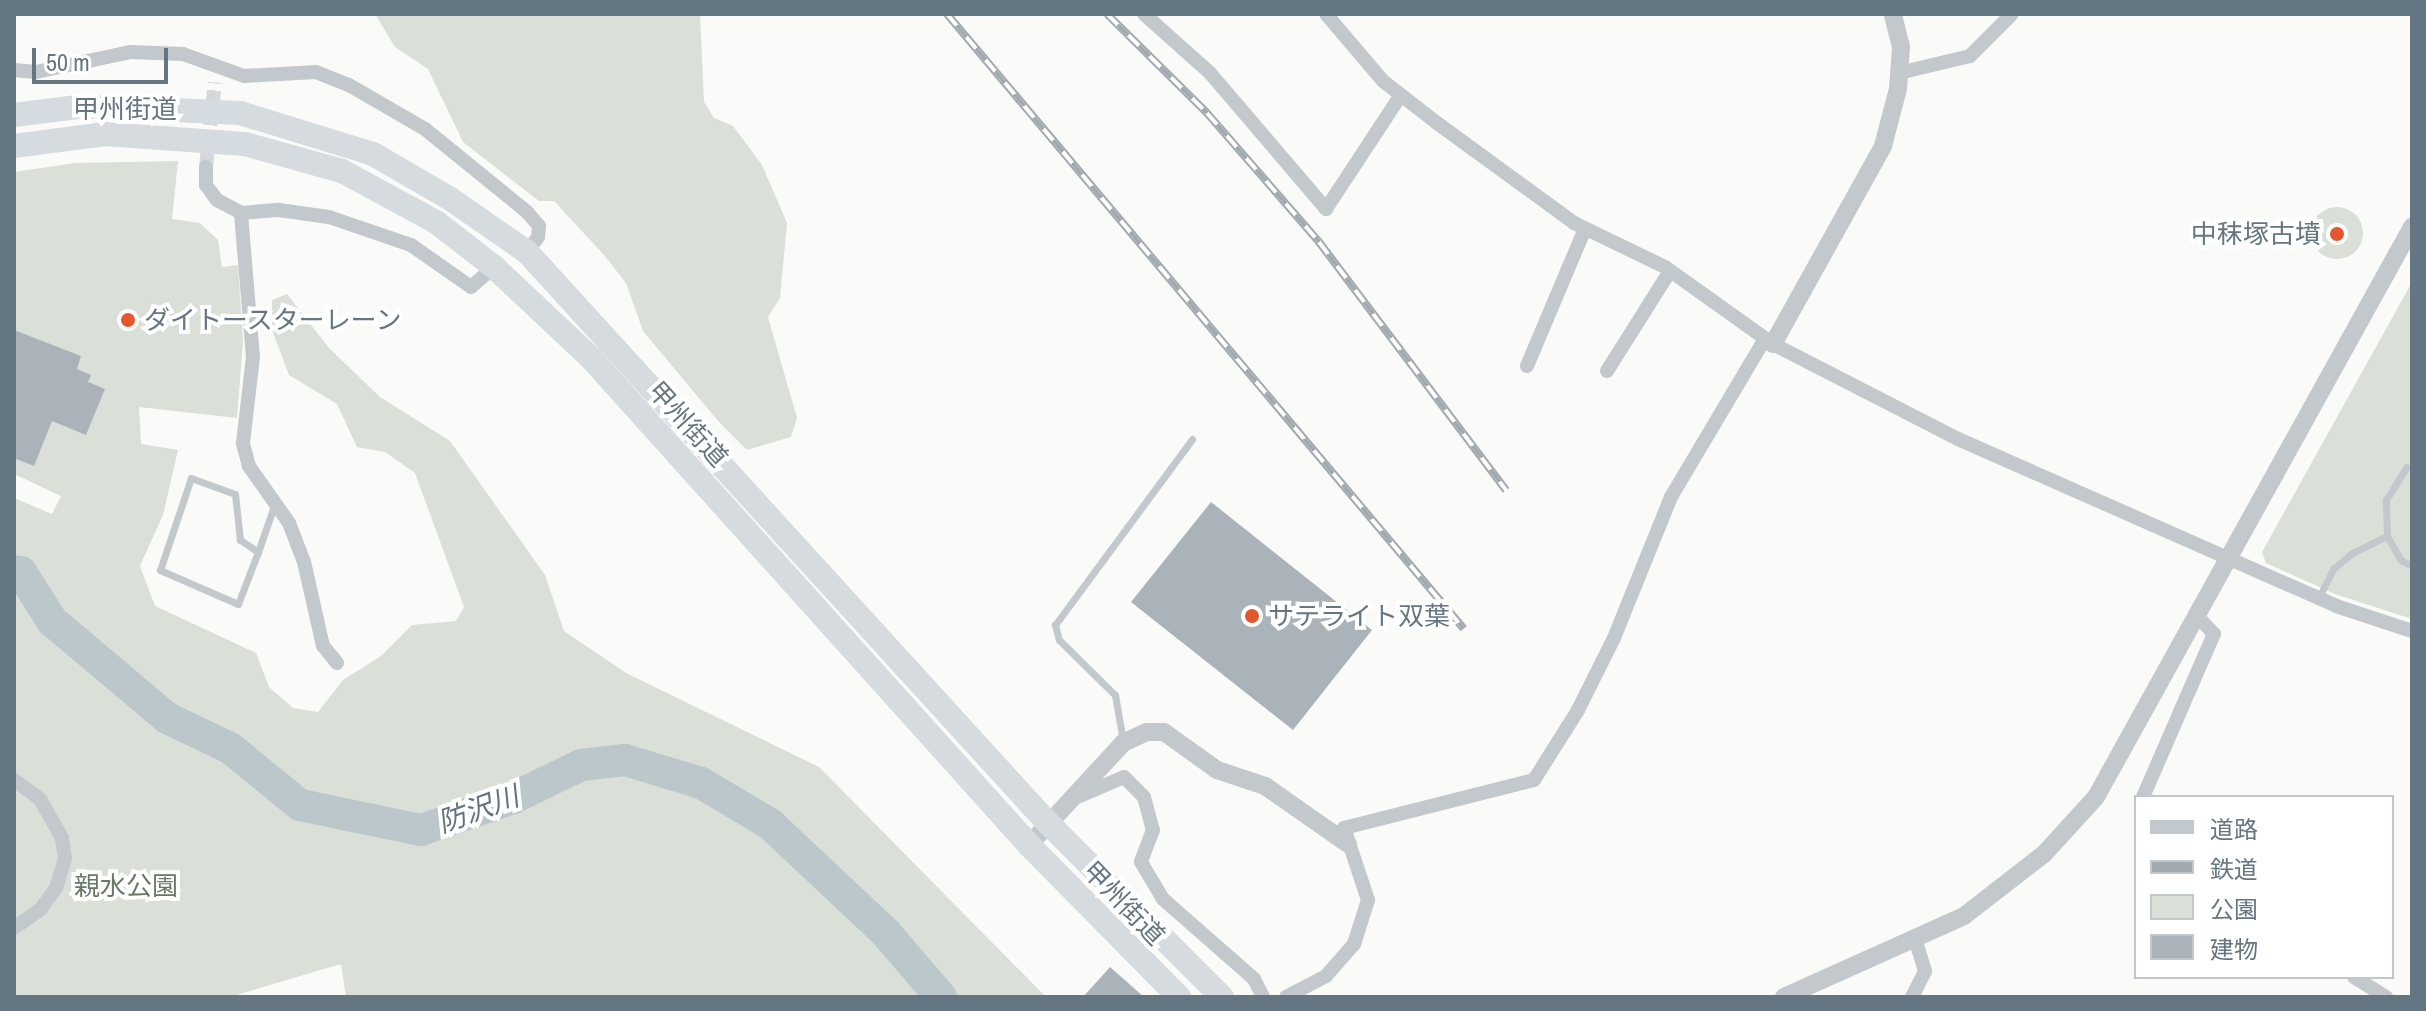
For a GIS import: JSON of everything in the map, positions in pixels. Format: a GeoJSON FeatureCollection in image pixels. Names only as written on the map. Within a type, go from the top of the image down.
{"type":"FeatureCollection","features":[{"type":"Feature","properties":{"kind":"highway","name":"甲州街道"},"geometry":{"type":"LineString","coordinates":[[14,115],[146,106],[240,113],[373,154],[449,198],[527,252],[1047,822],[1222,997]]}},
{"type":"Feature","properties":{"kind":"highway","name":"甲州街道"},"geometry":{"type":"LineString","coordinates":[[14,146],[105,134],[245,144],[342,171],[436,222],[494,267],[591,358],[1029,845],[1179,997]]}},
{"type":"Feature","properties":{"kind":"street"},"geometry":{"type":"LineString","coordinates":[[1144,14],[1210,73],[1326,209],[1401,95]]}},
{"type":"Feature","properties":{"kind":"street"},"geometry":{"type":"LineString","coordinates":[[1326,14],[1401,95],[1585,229],[1670,271],[1769,342],[1958,439],[2318,599],[2412,631]]}},
{"type":"Feature","properties":{"kind":"street"},"geometry":{"type":"LineString","coordinates":[[1286,997],[1326,976],[1354,944],[1368,900],[1344,828],[1534,780],[1614,638],[1671,497],[1769,342],[1883,146],[1899,73],[1901,47],[1893,14]]}},
{"type":"Feature","properties":{"kind":"street"},"geometry":{"type":"LineString","coordinates":[[1899,73],[1970,56],[2012,14]]}},
{"type":"Feature","properties":{"kind":"street"},"geometry":{"type":"LineString","coordinates":[[14,70],[36,72],[130,52],[183,54],[216,76],[316,72],[400,114],[527,212],[539,226],[538,237],[527,252]]}},
{"type":"Feature","properties":{"kind":"street"},"geometry":{"type":"LineString","coordinates":[[206,167],[206,185],[217,200],[241,213],[279,210],[329,217],[411,245],[471,287],[494,267]]}},
{"type":"Feature","properties":{"kind":"street"},"geometry":{"type":"LineString","coordinates":[[241,213],[253,357],[243,443],[249,466],[275,504],[304,562],[323,646],[337,663]]}},
{"type":"Feature","properties":{"kind":"street"},"geometry":{"type":"LineString","coordinates":[[1784,997],[1964,916],[2006,886],[2096,797],[2412,227]]}},
{"type":"Feature","properties":{"kind":"street"},"geometry":{"type":"LineString","coordinates":[[1527,366],[1585,229]]}},
{"type":"Feature","properties":{"kind":"street"},"geometry":{"type":"LineString","coordinates":[[1607,371],[1670,271]]}},
{"type":"Feature","properties":{"kind":"street"},"geometry":{"type":"LineString","coordinates":[[2144,795],[2214,634],[2197,616]]}},
{"type":"Feature","properties":{"kind":"street"},"geometry":{"type":"LineString","coordinates":[[1029,845],[1123,743],[1147,732],[1164,732],[1217,770],[1283,797],[1348,844]]}},
{"type":"Feature","properties":{"kind":"street"},"geometry":{"type":"LineString","coordinates":[[1067,801],[1124,777],[1144,797],[1153,830],[1141,862],[1163,899],[1254,979],[1263,997]]}},
{"type":"Feature","properties":{"kind":"street"},"geometry":{"type":"LineString","coordinates":[[14,780],[40,799],[62,838],[65,859],[56,888],[41,909],[14,928]]}},
{"type":"Feature","properties":{"kind":"street"},"geometry":{"type":"LineString","coordinates":[[1912,997],[1925,971],[1915,939]]}},
{"type":"Feature","properties":{"kind":"street"},"geometry":{"type":"LineString","coordinates":[[2357,979],[2386,997]]}},
{"type":"Feature","properties":{"kind":"lane"},"geometry":{"type":"LineString","coordinates":[[1123,743],[1124,723],[1115,695],[1059,640],[1055,625],[1192,439]]}},
{"type":"Feature","properties":{"kind":"lane"},"geometry":{"type":"LineString","coordinates":[[2407,467],[2386,500],[2387,536],[2401,560],[2412,566]]}},
{"type":"Feature","properties":{"kind":"lane"},"geometry":{"type":"LineString","coordinates":[[258,552],[240,540],[235,494],[191,478],[160,570],[238,604],[258,552],[275,504]]}},
{"type":"Feature","properties":{"kind":"lane"},"geometry":{"type":"LineString","coordinates":[[2318,599],[2333,569],[2352,553],[2387,536]]}},
{"type":"Feature","properties":{"kind":"green space"},"geometry":{"type":"Polygon","coordinates":[[[375,14],[700,14],[704,102],[714,118],[733,126],[762,165],[787,223],[780,298],[768,317],[797,418],[791,437],[747,450],[719,422],[643,331],[626,283],[604,255],[554,201],[539,201],[463,142],[428,69],[395,47],[375,14]]]}},
{"type":"Feature","properties":{"kind":"green space","name":"親水公園"},"geometry":{"type":"Polygon","coordinates":[[[178,161],[172,219],[200,223],[218,240],[222,267],[238,265],[243,341],[237,418],[139,407],[141,444],[178,450],[163,515],[140,566],[155,606],[256,653],[269,687],[293,708],[318,712],[343,680],[381,656],[412,625],[456,621],[464,607],[415,473],[385,452],[357,447],[337,404],[289,375],[272,330],[272,300],[287,294],[329,348],[380,397],[450,441],[545,575],[564,631],[626,673],[819,767],[1046,997],[346,997],[341,964],[230,997],[14,997],[14,498],[52,514],[61,496],[14,474],[14,172],[75,163],[178,161]]]}},
{"type":"Feature","properties":{"kind":"green space","name":"中秣塚古墳"},"geometry":{"type":"Polygon","coordinates":[[[2337,207],[2356,214],[2363,233],[2356,252],[2337,259],[2318,252],[2311,233],[2318,214],[2337,207]]]}},
{"type":"Feature","properties":{"kind":"green space"},"geometry":{"type":"Polygon","coordinates":[[[2412,282],[2412,619],[2335,594],[2266,563],[2262,552],[2412,282]]]}},
{"type":"Feature","properties":{"kind":"building"},"geometry":{"type":"Polygon","coordinates":[[[14,330],[81,356],[77,369],[91,375],[88,382],[105,389],[86,435],[52,421],[34,466],[14,458],[14,330]]]}},
{"type":"Feature","properties":{"kind":"building","name":"サテライト双葉"},"geometry":{"type":"Polygon","coordinates":[[[1211,502],[1372,630],[1293,730],[1131,602],[1211,502]]]}},
{"type":"Feature","properties":{"kind":"building"},"geometry":{"type":"Polygon","coordinates":[[[1110,967],[1144,997],[1083,997],[1110,967]]]}},
{"type":"Feature","properties":{"kind":"waterway","name":"防沢川"},"geometry":{"type":"LineString","coordinates":[[14,571],[21,572],[52,621],[167,718],[230,748],[300,805],[421,830],[513,798],[581,765],[625,760],[701,783],[770,824],[885,932],[941,997]]}},
{"type":"Feature","properties":{"kind":"tunnel"},"geometry":{"type":"LineString","coordinates":[[206,167],[215,82]]}},
{"type":"Feature","properties":{"kind":"railway"},"geometry":{"type":"LineString","coordinates":[[947,14],[1464,629]]}},
{"type":"Feature","properties":{"kind":"railway"},"geometry":{"type":"LineString","coordinates":[[1107,14],[1207,113],[1319,242],[1506,490]]}},
{"type":"Feature","properties":{"kind":"place","name":"中秣塚古墳"},"geometry":{"type":"Point","coordinates":[2337,234]}},
{"type":"Feature","properties":{"kind":"place","name":"ダイトースターレーン"},"geometry":{"type":"Point","coordinates":[128,320]}},
{"type":"Feature","properties":{"kind":"place","name":"サテライト双葉"},"geometry":{"type":"Point","coordinates":[1252,616]}}]}
